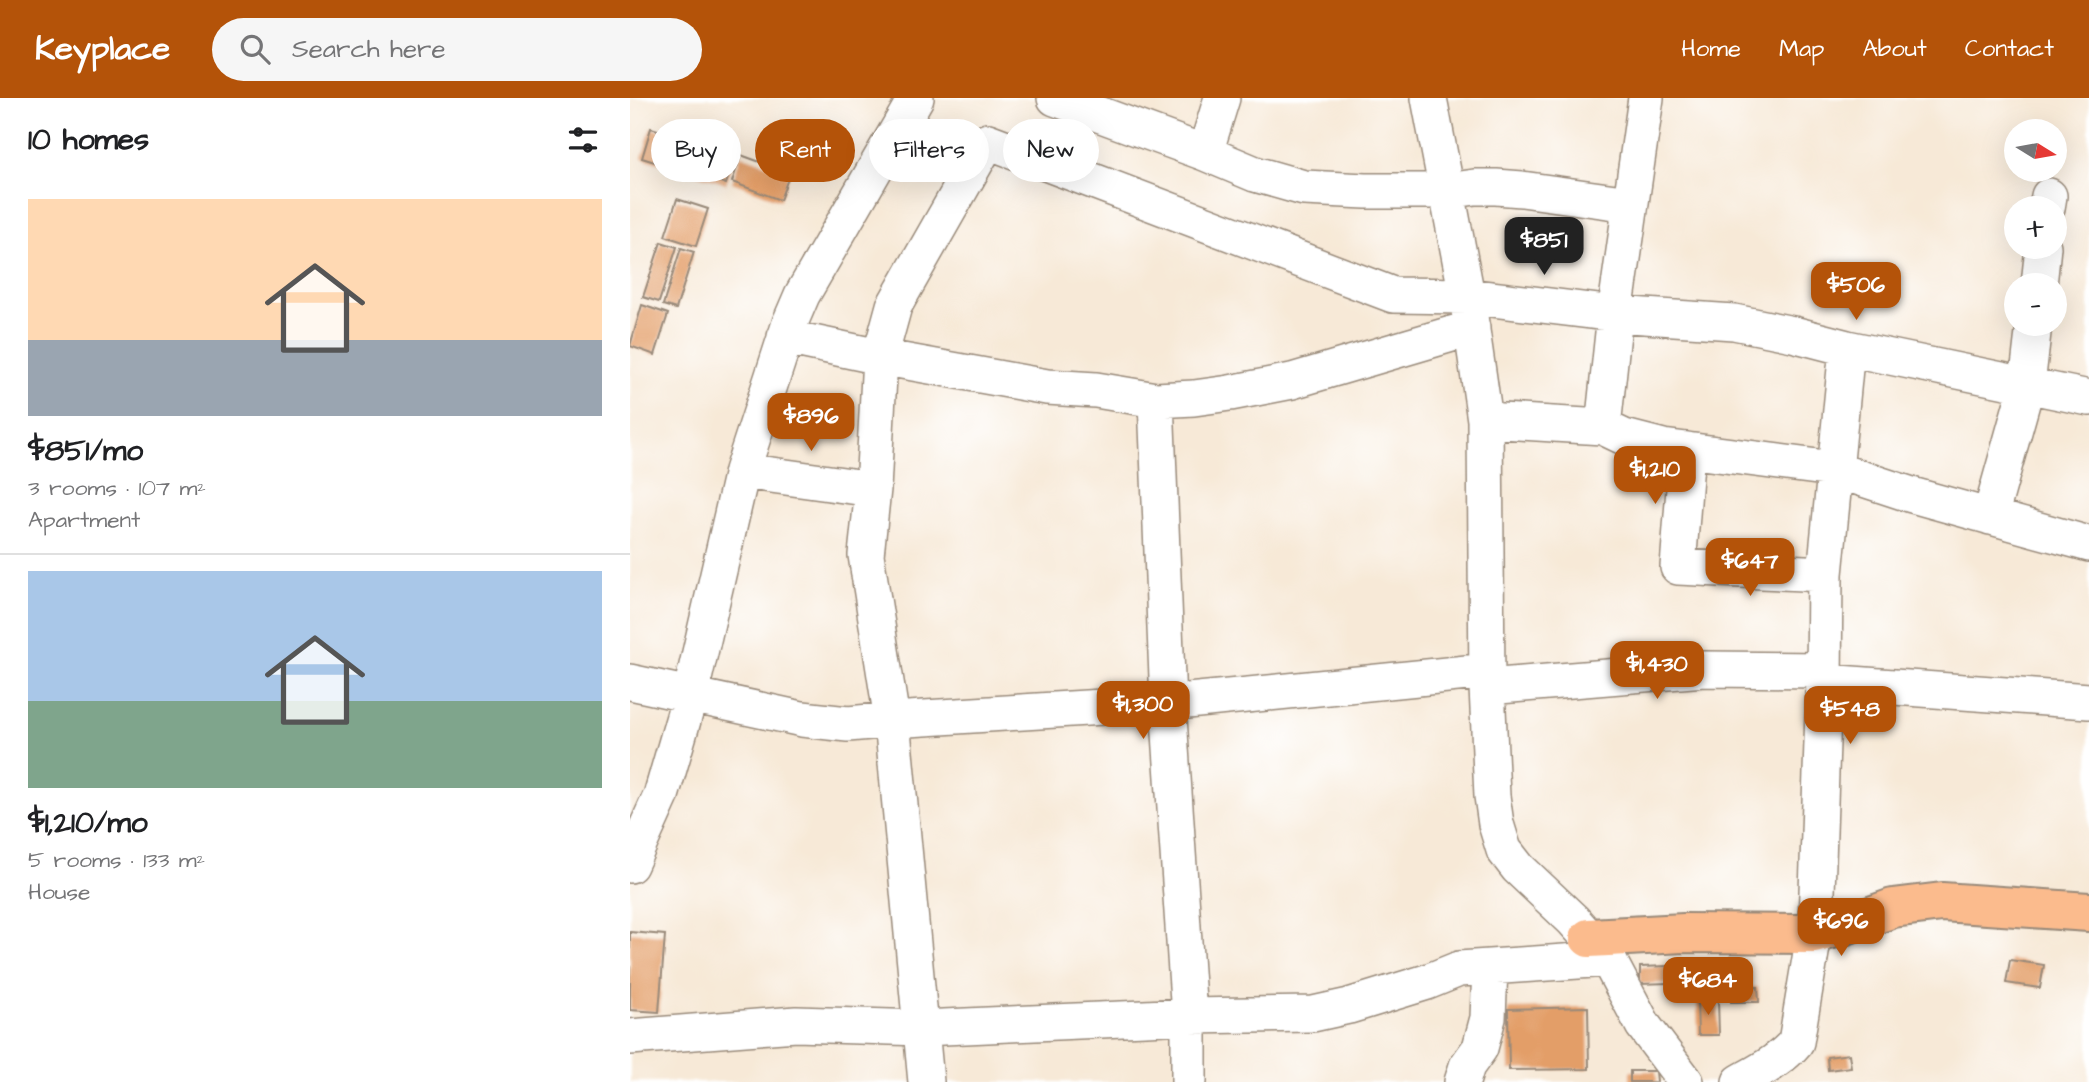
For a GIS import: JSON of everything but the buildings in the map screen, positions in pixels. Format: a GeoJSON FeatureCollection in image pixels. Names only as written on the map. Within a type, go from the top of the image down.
{"type":"FeatureCollection","features":[{"type":"Feature","properties":{"kind":"main road"},"geometry":{"type":"LineString","coordinates":[[1599,948],[1684,933],[1815,934],[1893,908],[1942,902],[2089,912]]}},
{"type":"Feature","properties":{"kind":"street"},"geometry":{"type":"LineString","coordinates":[[630,865],[662,796],[690,696],[742,471],[785,337],[802,295],[916,98]]}},
{"type":"Feature","properties":{"kind":"street"},"geometry":{"type":"LineString","coordinates":[[1055,98],[1255,174],[1304,188],[1366,191],[1447,191],[1475,187],[1522,189],[1630,204]]}},
{"type":"Feature","properties":{"kind":"street"},"geometry":{"type":"LineString","coordinates":[[1205,153],[1222,98]]}},
{"type":"Feature","properties":{"kind":"street"},"geometry":{"type":"LineString","coordinates":[[1429,98],[1470,312],[1486,420],[1487,679],[1492,796],[1496,824],[1504,850],[1518,867],[1599,948],[1643,1025],[1686,1082]]}},
{"type":"Feature","properties":{"kind":"street"},"geometry":{"type":"LineString","coordinates":[[1604,427],[1615,314],[1646,98]]}},
{"type":"Feature","properties":{"kind":"street"},"geometry":{"type":"LineString","coordinates":[[926,1082],[892,720],[866,555],[873,489],[880,357],[894,306],[988,141],[1394,295],[1470,312],[1615,314],[1734,322],[2089,398]]}},
{"type":"Feature","properties":{"kind":"street"},"geometry":{"type":"LineString","coordinates":[[785,337],[1047,387],[1096,390],[1156,400],[1230,393],[1292,381],[1470,312]]}},
{"type":"Feature","properties":{"kind":"street"},"geometry":{"type":"LineString","coordinates":[[1990,517],[2028,385],[2033,336]]}},
{"type":"Feature","properties":{"kind":"street"},"geometry":{"type":"LineString","coordinates":[[1740,1082],[1776,1062],[1796,1042],[1815,934],[1825,574],[1846,348]]}},
{"type":"Feature","properties":{"kind":"street"},"geometry":{"type":"LineString","coordinates":[[1156,400],[1168,703],[1189,1016],[1189,1082]]}},
{"type":"Feature","properties":{"kind":"street"},"geometry":{"type":"LineString","coordinates":[[1486,420],[1604,427],[1641,443],[1833,469],[1912,495],[2089,544]]}},
{"type":"Feature","properties":{"kind":"street"},"geometry":{"type":"LineString","coordinates":[[1687,450],[1678,567],[1825,574]]}},
{"type":"Feature","properties":{"kind":"street"},"geometry":{"type":"LineString","coordinates":[[742,471],[873,489]]}},
{"type":"Feature","properties":{"kind":"street"},"geometry":{"type":"LineString","coordinates":[[630,682],[802,719],[848,724],[1487,679],[1704,669],[1824,676],[2089,701]]}},
{"type":"Feature","properties":{"kind":"street"},"geometry":{"type":"LineString","coordinates":[[630,1037],[796,1024],[922,1028],[1189,1016],[1313,1014],[1427,982],[1459,968],[1490,967],[1599,948]]}},
{"type":"Feature","properties":{"kind":"street"},"geometry":{"type":"LineString","coordinates":[[1462,1082],[1467,1066],[1480,1048],[1488,1018],[1490,967]]}}]}
